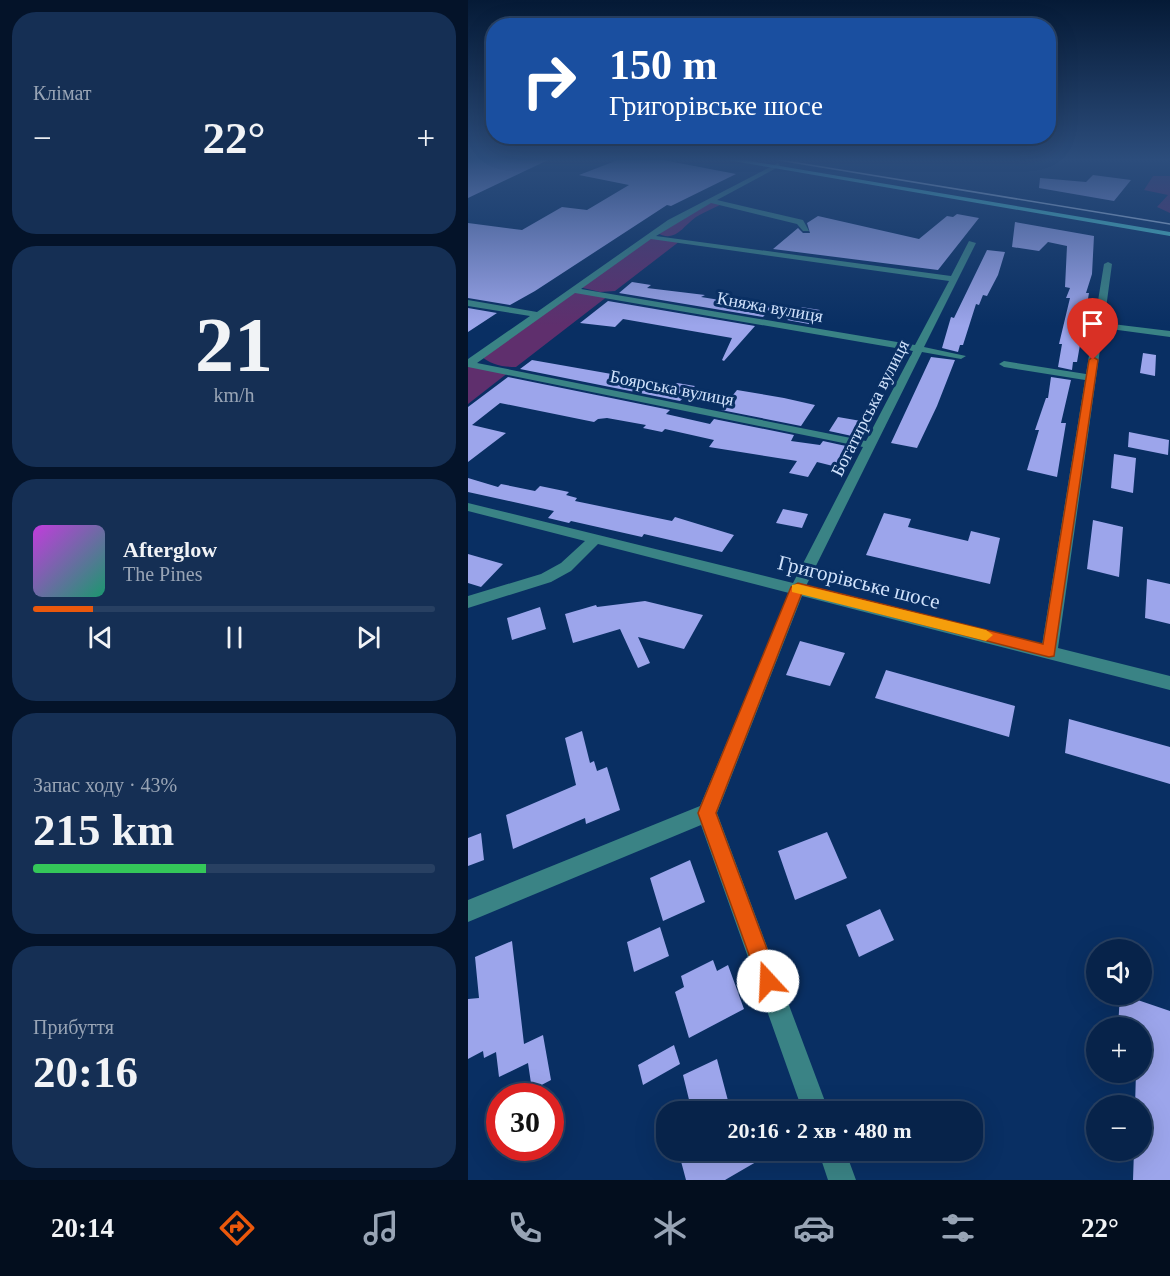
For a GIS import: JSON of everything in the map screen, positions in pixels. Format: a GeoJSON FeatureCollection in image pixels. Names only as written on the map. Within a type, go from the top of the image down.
{"type":"FeatureCollection","features":[{"type":"Feature","properties":{"kind":"main road"},"geometry":{"type":"LineString","coordinates":[[1067,215],[1170,232]]}},
{"type":"Feature","properties":{"kind":"street"},"geometry":{"type":"LineString","coordinates":[[468,364],[650,237],[687,215]]}},
{"type":"Feature","properties":{"kind":"street"},"geometry":{"type":"LineString","coordinates":[[770,215],[800,222],[806,229]]}},
{"type":"Feature","properties":{"kind":"street"},"geometry":{"type":"LineString","coordinates":[[650,237],[953,279]]}},
{"type":"Feature","properties":{"kind":"street","name":"Богатирська вулиця"},"geometry":{"type":"LineString","coordinates":[[707,813],[798,587],[920,350],[972,243]]}},
{"type":"Feature","properties":{"kind":"street"},"geometry":{"type":"LineString","coordinates":[[1049,652],[1108,264]]}},
{"type":"Feature","properties":{"kind":"street","name":"Княжа вулиця"},"geometry":{"type":"LineString","coordinates":[[574,290],[961,356]]}},
{"type":"Feature","properties":{"kind":"street"},"geometry":{"type":"LineString","coordinates":[[468,303],[539,315]]}},
{"type":"Feature","properties":{"kind":"street"},"geometry":{"type":"LineString","coordinates":[[1100,325],[1170,334]]}},
{"type":"Feature","properties":{"kind":"street","name":"Боярська вулиця"},"geometry":{"type":"LineString","coordinates":[[468,364],[870,445]]}},
{"type":"Feature","properties":{"kind":"street"},"geometry":{"type":"LineString","coordinates":[[1004,364],[1090,378]]}},
{"type":"Feature","properties":{"kind":"street","name":"Григорівське шосе"},"geometry":{"type":"LineString","coordinates":[[468,507],[798,587],[1170,682]]}},
{"type":"Feature","properties":{"kind":"street"},"geometry":{"type":"LineString","coordinates":[[468,602],[546,578],[566,567],[595,539]]}},
{"type":"Feature","properties":{"kind":"street"},"geometry":{"type":"LineString","coordinates":[[468,912],[707,813],[812,1101]]}},
{"type":"Feature","properties":{"kind":"street"},"geometry":{"type":"LineString","coordinates":[[835,1161],[842,1180]]}},
{"type":"Feature","properties":{"kind":"shaded area"},"geometry":{"type":"Polygon","coordinates":[[[685,215],[700,215],[673,235],[668,236],[656,232],[685,215]]]}},
{"type":"Feature","properties":{"kind":"shaded area"},"geometry":{"type":"Polygon","coordinates":[[[658,238],[680,241],[615,291],[600,292],[579,287],[645,240],[658,238]]]}},
{"type":"Feature","properties":{"kind":"shaded area"},"geometry":{"type":"Polygon","coordinates":[[[574,290],[608,296],[516,367],[497,365],[480,355],[574,290]]]}},
{"type":"Feature","properties":{"kind":"shaded area"},"geometry":{"type":"Polygon","coordinates":[[[468,364],[509,372],[468,404],[468,364]]]}},
{"type":"Feature","properties":{"kind":"building"},"geometry":{"type":"Polygon","coordinates":[[[548,215],[652,215],[510,305],[468,298],[468,223],[522,230],[548,215]]]}},
{"type":"Feature","properties":{"kind":"building"},"geometry":{"type":"Polygon","coordinates":[[[963,215],[979,218],[938,270],[773,249],[798,228],[803,233],[810,233],[807,223],[818,216],[919,239],[947,216],[963,215]]]}},
{"type":"Feature","properties":{"kind":"building"},"geometry":{"type":"Polygon","coordinates":[[[1015,222],[1094,236],[1092,274],[1086,293],[1089,293],[1077,362],[1073,362],[1072,370],[1058,367],[1062,344],[1059,344],[1070,298],[1066,298],[1070,288],[1065,287],[1067,246],[1048,242],[1039,251],[1012,247],[1015,222]]]}},
{"type":"Feature","properties":{"kind":"building"},"geometry":{"type":"Polygon","coordinates":[[[987,250],[1005,252],[998,275],[987,296],[983,295],[979,305],[976,304],[963,345],[960,345],[958,352],[942,348],[951,317],[954,318],[987,250]]]}},
{"type":"Feature","properties":{"kind":"building"},"geometry":{"type":"Polygon","coordinates":[[[632,282],[651,285],[647,288],[705,295],[701,297],[771,308],[763,317],[619,293],[632,282]]]}},
{"type":"Feature","properties":{"kind":"building"},"geometry":{"type":"Polygon","coordinates":[[[608,301],[755,326],[724,361],[722,360],[732,338],[623,319],[615,327],[580,323],[608,301]]]}},
{"type":"Feature","properties":{"kind":"building"},"geometry":{"type":"Polygon","coordinates":[[[801,307],[820,310],[809,324],[787,320],[801,307]]]}},
{"type":"Feature","properties":{"kind":"building"},"geometry":{"type":"Polygon","coordinates":[[[468,308],[497,313],[468,332],[468,308]]]}},
{"type":"Feature","properties":{"kind":"building"},"geometry":{"type":"Polygon","coordinates":[[[1143,353],[1156,355],[1155,376],[1140,373],[1143,353]]]}},
{"type":"Feature","properties":{"kind":"building"},"geometry":{"type":"Polygon","coordinates":[[[931,357],[955,360],[937,406],[917,448],[891,443],[931,357]]]}},
{"type":"Feature","properties":{"kind":"building"},"geometry":{"type":"Polygon","coordinates":[[[532,360],[674,385],[677,383],[695,386],[680,401],[520,369],[532,360]]]}},
{"type":"Feature","properties":{"kind":"building"},"geometry":{"type":"Polygon","coordinates":[[[508,377],[670,410],[666,414],[710,424],[714,419],[794,435],[791,441],[820,445],[823,441],[846,446],[843,451],[846,452],[837,467],[817,462],[808,477],[789,473],[797,461],[709,447],[714,440],[665,429],[662,432],[643,428],[646,425],[607,418],[594,422],[500,403],[472,425],[506,433],[468,462],[468,407],[508,377]]]}},
{"type":"Feature","properties":{"kind":"building"},"geometry":{"type":"Polygon","coordinates":[[[1051,377],[1071,380],[1061,423],[1066,423],[1057,477],[1027,470],[1039,430],[1035,430],[1046,398],[1048,398],[1051,377]]]}},
{"type":"Feature","properties":{"kind":"building"},"geometry":{"type":"Polygon","coordinates":[[[737,390],[815,405],[801,426],[721,410],[737,390]]]}},
{"type":"Feature","properties":{"kind":"building"},"geometry":{"type":"Polygon","coordinates":[[[838,417],[861,421],[852,436],[829,431],[838,417]]]}},
{"type":"Feature","properties":{"kind":"building"},"geometry":{"type":"Polygon","coordinates":[[[1129,432],[1169,440],[1168,455],[1128,447],[1129,432]]]}},
{"type":"Feature","properties":{"kind":"building"},"geometry":{"type":"Polygon","coordinates":[[[1114,454],[1136,458],[1133,493],[1111,488],[1114,454]]]}},
{"type":"Feature","properties":{"kind":"building"},"geometry":{"type":"Polygon","coordinates":[[[468,478],[498,487],[501,484],[535,491],[540,486],[569,492],[566,495],[577,498],[575,501],[672,521],[675,517],[734,535],[722,552],[644,534],[642,537],[571,521],[569,523],[548,518],[554,511],[468,492],[468,478]]]}},
{"type":"Feature","properties":{"kind":"building"},"geometry":{"type":"Polygon","coordinates":[[[783,509],[808,514],[802,528],[776,523],[783,509]]]}},
{"type":"Feature","properties":{"kind":"building"},"geometry":{"type":"Polygon","coordinates":[[[884,513],[911,519],[908,527],[968,541],[971,531],[1000,538],[990,584],[866,555],[884,513]]]}},
{"type":"Feature","properties":{"kind":"building"},"geometry":{"type":"Polygon","coordinates":[[[1093,520],[1123,527],[1119,577],[1087,569],[1093,520]]]}},
{"type":"Feature","properties":{"kind":"building"},"geometry":{"type":"Polygon","coordinates":[[[468,554],[503,564],[481,587],[468,583],[468,554]]]}},
{"type":"Feature","properties":{"kind":"building"},"geometry":{"type":"Polygon","coordinates":[[[1147,579],[1170,584],[1170,624],[1145,618],[1147,579]]]}},
{"type":"Feature","properties":{"kind":"building"},"geometry":{"type":"Polygon","coordinates":[[[645,601],[703,615],[684,649],[638,637],[650,663],[638,668],[620,629],[573,643],[565,614],[596,605],[597,607],[645,601]]]}},
{"type":"Feature","properties":{"kind":"building"},"geometry":{"type":"Polygon","coordinates":[[[540,607],[546,629],[512,640],[507,618],[540,607]]]}},
{"type":"Feature","properties":{"kind":"building"},"geometry":{"type":"Polygon","coordinates":[[[800,641],[845,653],[830,686],[786,675],[800,641]]]}},
{"type":"Feature","properties":{"kind":"building"},"geometry":{"type":"Polygon","coordinates":[[[886,670],[1015,706],[1009,737],[875,698],[886,670]]]}},
{"type":"Feature","properties":{"kind":"building"},"geometry":{"type":"Polygon","coordinates":[[[1069,719],[1170,747],[1170,784],[1065,753],[1069,719]]]}},
{"type":"Feature","properties":{"kind":"building"},"geometry":{"type":"Polygon","coordinates":[[[582,731],[590,763],[594,761],[597,771],[607,767],[620,810],[586,824],[585,818],[513,849],[506,815],[576,785],[565,738],[582,731]]]}},
{"type":"Feature","properties":{"kind":"building"},"geometry":{"type":"Polygon","coordinates":[[[827,832],[847,878],[795,900],[778,851],[827,832]]]}},
{"type":"Feature","properties":{"kind":"building"},"geometry":{"type":"Polygon","coordinates":[[[481,833],[484,860],[468,866],[468,838],[481,833]]]}},
{"type":"Feature","properties":{"kind":"building"},"geometry":{"type":"Polygon","coordinates":[[[690,860],[705,902],[663,921],[650,878],[690,860]]]}},
{"type":"Feature","properties":{"kind":"building"},"geometry":{"type":"Polygon","coordinates":[[[880,909],[894,940],[859,957],[846,925],[880,909]]]}},
{"type":"Feature","properties":{"kind":"building"},"geometry":{"type":"Polygon","coordinates":[[[660,927],[669,956],[634,972],[627,942],[660,927]]]}},
{"type":"Feature","properties":{"kind":"building"},"geometry":{"type":"Polygon","coordinates":[[[512,941],[524,1044],[543,1035],[551,1080],[545,1083],[531,1083],[528,1063],[499,1077],[496,1052],[484,1058],[483,1051],[468,1059],[468,999],[479,998],[475,957],[512,941]]]}},
{"type":"Feature","properties":{"kind":"building"},"geometry":{"type":"Polygon","coordinates":[[[713,960],[717,971],[728,965],[744,1009],[689,1038],[675,992],[684,987],[681,976],[713,960]]]}},
{"type":"Feature","properties":{"kind":"building"},"geometry":{"type":"Polygon","coordinates":[[[1119,1005],[1152,1005],[1170,1011],[1170,1180],[1133,1180],[1134,1161],[1152,1161],[1152,1095],[1135,1095],[1136,1083],[1152,1083],[1152,1017],[1119,1017],[1119,1005]]]}},
{"type":"Feature","properties":{"kind":"building"},"geometry":{"type":"Polygon","coordinates":[[[674,1045],[680,1064],[643,1085],[638,1065],[674,1045]]]}},
{"type":"Feature","properties":{"kind":"building"},"geometry":{"type":"Polygon","coordinates":[[[717,1059],[728,1101],[689,1101],[683,1075],[717,1059]]]}},
{"type":"Feature","properties":{"kind":"building"},"geometry":{"type":"Polygon","coordinates":[[[681,1161],[756,1162],[725,1180],[686,1180],[681,1161]]]}},
{"type":"Feature","properties":{"kind":"tram line"},"geometry":{"type":"LineString","coordinates":[[1115,215],[1170,224]]}},
{"type":"Feature","properties":{"kind":"slow traffic"},"geometry":{"type":"LineString","coordinates":[[797,589],[798,587],[986,635]]}},
{"type":"Feature","properties":{"kind":"route"},"geometry":{"type":"LineString","coordinates":[[768,981],[707,813],[798,587],[1049,652],[1093,360]]}}]}
